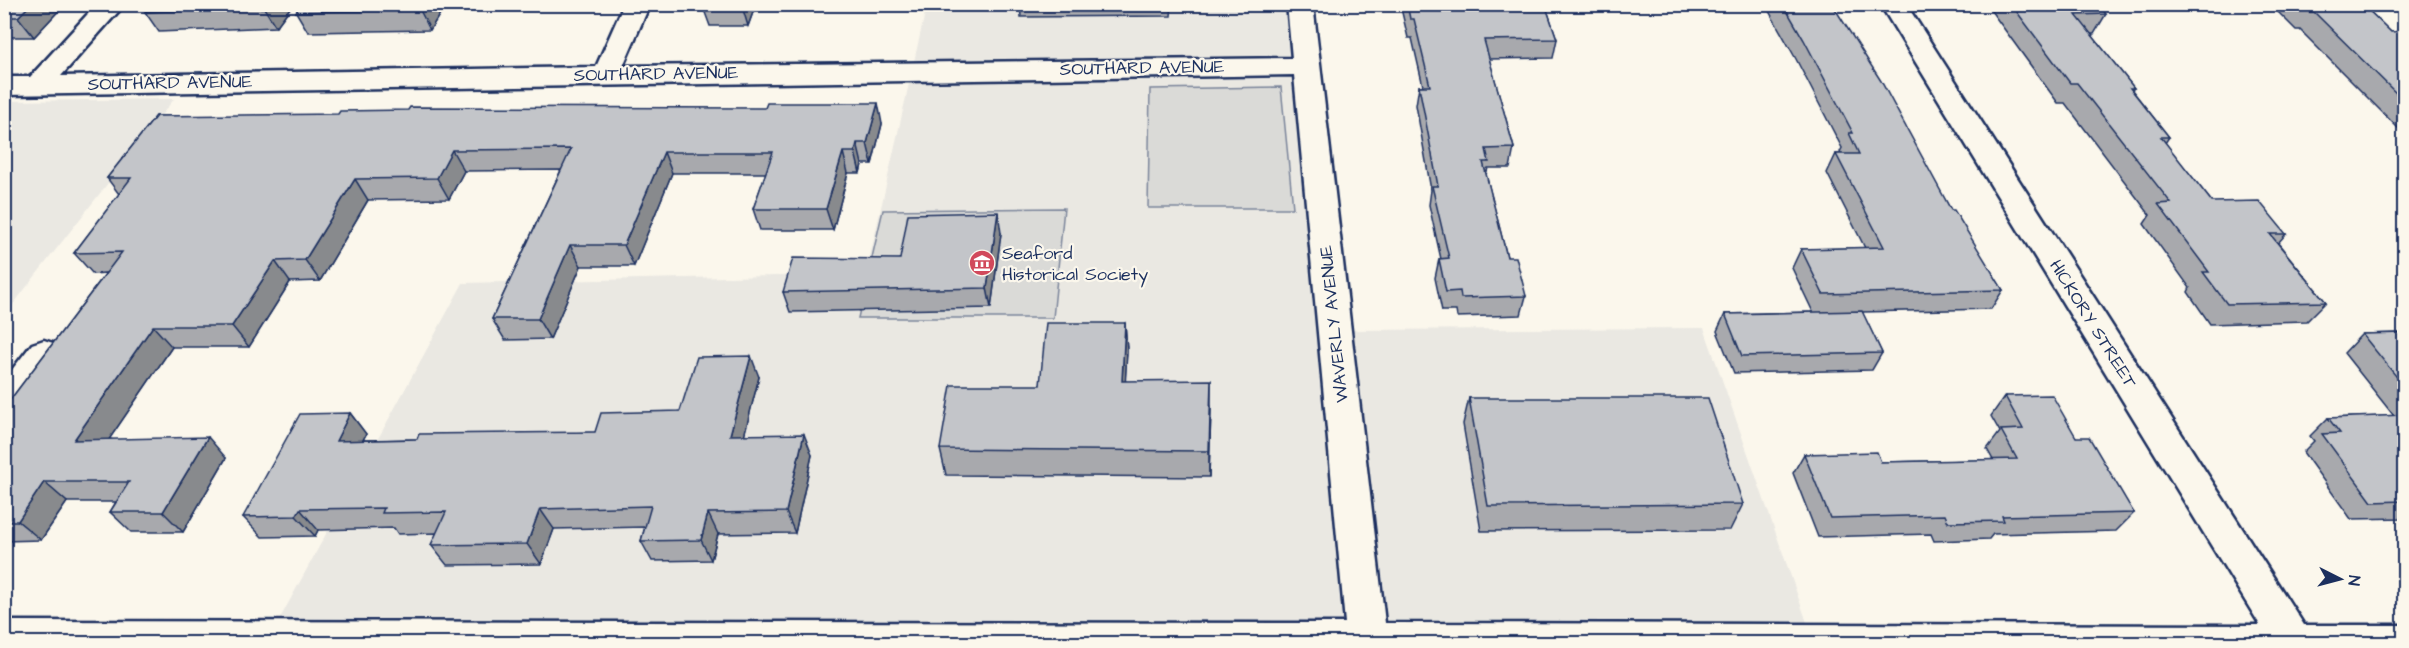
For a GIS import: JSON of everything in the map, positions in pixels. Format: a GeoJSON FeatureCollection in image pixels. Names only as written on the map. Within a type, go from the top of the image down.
{"type":"FeatureCollection","features":[{"type":"Feature","properties":{"kind":"street"},"geometry":{"type":"LineString","coordinates":[[37,86],[112,4]]}},
{"type":"Feature","properties":{"kind":"street"},"geometry":{"type":"LineString","coordinates":[[606,75],[637,4]]}},
{"type":"Feature","properties":{"kind":"street","name":"WAVERLY AVENUE"},"geometry":{"type":"LineString","coordinates":[[1300,4],[1366,642]]}},
{"type":"Feature","properties":{"kind":"street","name":"HICKORY STREET"},"geometry":{"type":"LineString","coordinates":[[1893,4],[2294,643]]}},
{"type":"Feature","properties":{"kind":"street","name":"SOUTHARD AVENUE"},"geometry":{"type":"LineString","coordinates":[[4,86],[1308,66]]}},
{"type":"Feature","properties":{"kind":"street"},"geometry":{"type":"LineString","coordinates":[[4,407],[44,353]]}},
{"type":"Feature","properties":{"kind":"street"},"geometry":{"type":"LineString","coordinates":[[4,639],[2404,643]]}},
{"type":"Feature","properties":{"kind":"shaded area"},"geometry":{"type":"Polygon","coordinates":[[[927,4],[1305,5],[1344,330],[1704,328],[1810,631],[266,644],[463,283],[866,274],[927,4]]]}},
{"type":"Feature","properties":{"kind":"shaded area"},"geometry":{"type":"Polygon","coordinates":[[[1281,87],[1293,208],[1148,208],[1150,89],[1281,87]]]}},
{"type":"Feature","properties":{"kind":"shaded area"},"geometry":{"type":"Polygon","coordinates":[[[174,99],[25,289],[5,315],[5,101],[174,99]]]}},
{"type":"Feature","properties":{"kind":"shaded area"},"geometry":{"type":"Polygon","coordinates":[[[1064,208],[1053,318],[858,318],[883,210],[1064,208]]]}},
{"type":"Feature","properties":{"kind":"building"},"geometry":{"type":"Polygon","coordinates":[[[4,4],[31,4],[18,17],[4,17],[4,4]]]}},
{"type":"Feature","properties":{"kind":"building"},"geometry":{"type":"Polygon","coordinates":[[[152,4],[266,4],[264,8],[145,12],[152,4]]]}},
{"type":"Feature","properties":{"kind":"building"},"geometry":{"type":"Polygon","coordinates":[[[301,4],[424,4],[420,10],[296,12],[301,4]]]}},
{"type":"Feature","properties":{"kind":"building"},"geometry":{"type":"Polygon","coordinates":[[[704,4],[743,4],[742,6],[703,7],[704,4]]]}},
{"type":"Feature","properties":{"kind":"building"},"geometry":{"type":"Polygon","coordinates":[[[1407,4],[1545,4],[1557,39],[1484,40],[1514,148],[1486,149],[1489,162],[1483,162],[1507,257],[1516,257],[1526,296],[1461,298],[1460,291],[1446,292],[1439,259],[1449,258],[1432,186],[1438,186],[1419,86],[1430,86],[1414,19],[1410,19],[1407,4]]]}},
{"type":"Feature","properties":{"kind":"building"},"geometry":{"type":"Polygon","coordinates":[[[1783,4],[1832,4],[1881,81],[1951,210],[1954,210],[2003,290],[1823,294],[1801,249],[1884,247],[1836,154],[1859,154],[1849,133],[1853,133],[1783,4]]]}},
{"type":"Feature","properties":{"kind":"building"},"geometry":{"type":"Polygon","coordinates":[[[2011,4],[2098,4],[2106,14],[2076,15],[2134,88],[2130,88],[2169,137],[2161,137],[2212,202],[2259,201],[2286,234],[2270,234],[2326,302],[2227,304],[2203,272],[2209,272],[2158,204],[2171,203],[2077,83],[2070,83],[2011,4]]]}},
{"type":"Feature","properties":{"kind":"building"},"geometry":{"type":"Polygon","coordinates":[[[2302,4],[2362,4],[2391,32],[2404,31],[2404,101],[2314,12],[2309,12],[2302,4]]]}},
{"type":"Feature","properties":{"kind":"building"},"geometry":{"type":"Polygon","coordinates":[[[767,103],[878,103],[867,143],[857,143],[855,152],[843,152],[826,209],[753,209],[773,152],[664,152],[624,245],[570,245],[538,319],[492,319],[571,149],[452,150],[437,178],[355,179],[305,260],[275,261],[232,326],[153,326],[74,440],[208,437],[163,512],[110,512],[129,482],[44,482],[18,521],[4,521],[4,408],[122,252],[74,253],[131,178],[107,178],[156,116],[338,114],[340,111],[408,110],[410,107],[765,108],[767,103]]]}},
{"type":"Feature","properties":{"kind":"building"},"geometry":{"type":"Polygon","coordinates":[[[998,212],[987,288],[783,292],[793,258],[900,259],[908,214],[998,212]]]}},
{"type":"Feature","properties":{"kind":"building"},"geometry":{"type":"Polygon","coordinates":[[[1862,311],[1882,353],[1742,356],[1725,314],[1862,311]]]}},
{"type":"Feature","properties":{"kind":"building"},"geometry":{"type":"Polygon","coordinates":[[[1046,323],[1125,323],[1122,381],[1211,380],[1209,451],[940,449],[951,385],[1040,385],[1046,323]]]}},
{"type":"Feature","properties":{"kind":"building"},"geometry":{"type":"Polygon","coordinates":[[[2404,333],[2404,386],[2362,334],[2404,333]]]}},
{"type":"Feature","properties":{"kind":"building"},"geometry":{"type":"Polygon","coordinates":[[[751,356],[730,435],[804,434],[786,512],[708,513],[701,540],[641,541],[651,506],[540,509],[527,544],[431,545],[446,512],[382,513],[384,508],[300,509],[296,516],[243,517],[300,414],[350,413],[336,441],[417,439],[419,434],[595,432],[601,413],[680,411],[697,357],[751,356]]]}},
{"type":"Feature","properties":{"kind":"building"},"geometry":{"type":"Polygon","coordinates":[[[2052,395],[2076,437],[2089,437],[2134,513],[2002,516],[2004,521],[1948,522],[1945,515],[1830,518],[1804,454],[1877,452],[1881,462],[2017,459],[2001,430],[2023,429],[2005,396],[2052,395]]]}},
{"type":"Feature","properties":{"kind":"building"},"geometry":{"type":"Polygon","coordinates":[[[1469,398],[1708,398],[1743,504],[1488,506],[1469,398]]]}},
{"type":"Feature","properties":{"kind":"building"},"geometry":{"type":"Polygon","coordinates":[[[2404,415],[2404,501],[2372,502],[2322,434],[2340,433],[2328,418],[2404,415]]]}},
{"type":"Feature","properties":{"kind":"place","name":"Seaford Historical Society"},"geometry":{"type":"Point","coordinates":[982,263]}}]}
